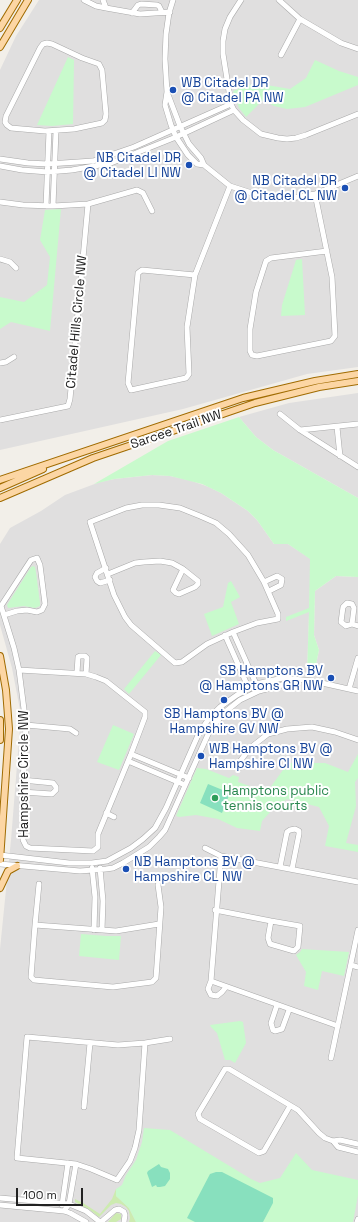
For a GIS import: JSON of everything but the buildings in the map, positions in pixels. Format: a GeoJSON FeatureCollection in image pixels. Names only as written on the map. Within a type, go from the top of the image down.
{"type":"FeatureCollection","features":[{"type":"Feature","properties":{"kind":"main road"},"geometry":{"type":"LineString","coordinates":[[0,28],[17,0]]}},
{"type":"Feature","properties":{"kind":"main road"},"geometry":{"type":"LineString","coordinates":[[0,47],[28,0]]}},
{"type":"Feature","properties":{"kind":"main road","name":"Sarcee Trail NW"},"geometry":{"type":"LineString","coordinates":[[0,480],[243,398],[316,381],[358,374]]}},
{"type":"Feature","properties":{"kind":"main road","name":"Sarcee Trail NW"},"geometry":{"type":"LineString","coordinates":[[0,498],[93,458],[255,403],[319,387],[358,381]]}},
{"type":"Feature","properties":{"kind":"main road"},"geometry":{"type":"LineString","coordinates":[[0,488],[42,470],[54,462]]}},
{"type":"Feature","properties":{"kind":"main road"},"geometry":{"type":"LineString","coordinates":[[0,656],[7,695],[9,729],[0,860]]}},
{"type":"Feature","properties":{"kind":"main road"},"geometry":{"type":"LineString","coordinates":[[0,720],[0,740]]}},
{"type":"Feature","properties":{"kind":"main road"},"geometry":{"type":"LineString","coordinates":[[0,888],[8,871],[17,866]]}},
{"type":"Feature","properties":{"kind":"street"},"geometry":{"type":"LineString","coordinates":[[84,0],[96,6],[132,13],[155,14],[170,12]]}},
{"type":"Feature","properties":{"kind":"street"},"geometry":{"type":"LineString","coordinates":[[103,0],[106,8]]}},
{"type":"Feature","properties":{"kind":"street"},"geometry":{"type":"LineString","coordinates":[[173,0],[166,34],[166,105],[172,130],[176,137],[188,155],[197,164],[204,165]]}},
{"type":"Feature","properties":{"kind":"street"},"geometry":{"type":"LineString","coordinates":[[241,0],[230,17],[225,29],[223,54],[231,104],[234,110],[250,127],[261,134],[287,139],[306,135],[358,114]]}},
{"type":"Feature","properties":{"kind":"street"},"geometry":{"type":"LineString","coordinates":[[279,0],[300,19],[341,43],[358,49]]}},
{"type":"Feature","properties":{"kind":"street"},"geometry":{"type":"LineString","coordinates":[[132,13],[138,5],[141,4],[157,5],[162,12]]}},
{"type":"Feature","properties":{"kind":"street"},"geometry":{"type":"LineString","coordinates":[[281,55],[300,19]]}},
{"type":"Feature","properties":{"kind":"street"},"geometry":{"type":"LineString","coordinates":[[47,43],[99,64],[102,70],[106,114],[105,120],[98,124],[56,131],[35,131],[11,128],[5,122],[6,116],[40,48],[43,44],[47,43]]}},
{"type":"Feature","properties":{"kind":"street"},"geometry":{"type":"LineString","coordinates":[[167,92],[180,126],[189,144],[201,158],[204,165],[230,186],[258,196],[286,199],[315,194],[358,176]]}},
{"type":"Feature","properties":{"kind":"street"},"geometry":{"type":"LineString","coordinates":[[0,159],[48,164],[93,161],[134,147],[231,104]]}},
{"type":"Feature","properties":{"kind":"street"},"geometry":{"type":"LineString","coordinates":[[0,166],[22,170],[55,172],[111,163],[176,137],[234,110]]}},
{"type":"Feature","properties":{"kind":"street"},"geometry":{"type":"LineString","coordinates":[[46,206],[49,131]]}},
{"type":"Feature","properties":{"kind":"street"},"geometry":{"type":"LineString","coordinates":[[53,206],[56,131]]}},
{"type":"Feature","properties":{"kind":"street"},"geometry":{"type":"LineString","coordinates":[[195,275],[142,270],[138,272],[128,383],[131,390],[186,378],[189,374],[187,326],[195,275],[230,186]]}},
{"type":"Feature","properties":{"kind":"street"},"geometry":{"type":"LineString","coordinates":[[0,202],[23,206],[88,204],[137,190],[143,193],[152,211]]}},
{"type":"Feature","properties":{"kind":"street"},"geometry":{"type":"LineString","coordinates":[[315,194],[327,251],[332,278],[334,336],[331,341],[257,356],[252,355],[250,351],[251,321],[256,292],[266,260],[271,258],[327,251]]}},
{"type":"Feature","properties":{"kind":"street","name":"Citadel Hills Circle NW"},"geometry":{"type":"LineString","coordinates":[[0,420],[68,406],[70,399],[88,204]]}},
{"type":"Feature","properties":{"kind":"street"},"geometry":{"type":"LineString","coordinates":[[0,259],[10,262],[16,268]]}},
{"type":"Feature","properties":{"kind":"street"},"geometry":{"type":"LineString","coordinates":[[0,363],[14,358]]}},
{"type":"Feature","properties":{"kind":"street"},"geometry":{"type":"LineString","coordinates":[[280,414],[300,430],[358,467]]}},
{"type":"Feature","properties":{"kind":"street"},"geometry":{"type":"LineString","coordinates":[[300,430],[358,424]]}},
{"type":"Feature","properties":{"kind":"street"},"geometry":{"type":"LineString","coordinates":[[337,427],[340,456]]}},
{"type":"Feature","properties":{"kind":"street"},"geometry":{"type":"LineString","coordinates":[[142,505],[159,505],[180,508],[216,523],[240,545],[269,591],[278,614],[278,619],[257,623],[225,635],[207,644],[182,662],[175,663],[131,625],[119,607],[107,571],[90,522],[126,508],[142,505]]}},
{"type":"Feature","properties":{"kind":"street"},"geometry":{"type":"LineString","coordinates":[[4,615],[17,611],[27,610],[37,612],[42,610],[45,604],[38,558],[31,560],[1,606],[19,670]]}},
{"type":"Feature","properties":{"kind":"street"},"geometry":{"type":"LineString","coordinates":[[110,580],[100,583],[94,577],[97,572],[107,571],[135,563],[160,561],[172,563],[184,569],[198,581],[198,584],[195,587],[179,594],[173,590],[184,569]]}},
{"type":"Feature","properties":{"kind":"street"},"geometry":{"type":"LineString","coordinates":[[264,582],[277,576],[282,579],[281,586],[269,591]]}},
{"type":"Feature","properties":{"kind":"street"},"geometry":{"type":"LineString","coordinates":[[352,624],[358,626]]}},
{"type":"Feature","properties":{"kind":"street"},"geometry":{"type":"LineString","coordinates":[[233,632],[259,691]]}},
{"type":"Feature","properties":{"kind":"street"},"geometry":{"type":"LineString","coordinates":[[225,635],[252,694]]}},
{"type":"Feature","properties":{"kind":"street"},"geometry":{"type":"LineString","coordinates":[[77,674],[78,657],[85,656],[87,658],[86,674]]}},
{"type":"Feature","properties":{"kind":"street"},"geometry":{"type":"LineString","coordinates":[[349,689],[358,658]]}},
{"type":"Feature","properties":{"kind":"street","name":"Hampshire Circle NW"},"geometry":{"type":"LineString","coordinates":[[19,670],[86,674],[106,681],[145,712],[145,716],[131,754],[98,834],[98,847],[93,851],[30,848],[26,846],[23,840],[22,780],[26,725],[19,670]]}},
{"type":"Feature","properties":{"kind":"street"},"geometry":{"type":"LineString","coordinates":[[0,855],[69,863],[99,863],[108,861],[131,848],[155,828],[166,808],[199,733],[210,717],[220,707],[256,684],[283,678],[313,681],[358,691]]}},
{"type":"Feature","properties":{"kind":"street"},"geometry":{"type":"LineString","coordinates":[[0,864],[62,870],[93,871],[113,868],[149,847],[165,830],[201,748],[210,730],[218,719],[240,700],[252,694],[299,680]]}},
{"type":"Feature","properties":{"kind":"street"},"geometry":{"type":"LineString","coordinates":[[26,725],[70,729],[76,733]]}},
{"type":"Feature","properties":{"kind":"street"},"geometry":{"type":"LineString","coordinates":[[239,768],[242,760],[250,748],[268,734],[287,729],[312,727],[335,732],[358,740]]}},
{"type":"Feature","properties":{"kind":"street"},"geometry":{"type":"LineString","coordinates":[[131,754],[189,778]]}},
{"type":"Feature","properties":{"kind":"street"},"geometry":{"type":"LineString","coordinates":[[128,761],[185,785]]}},
{"type":"Feature","properties":{"kind":"street"},"geometry":{"type":"LineString","coordinates":[[22,780],[53,783],[56,790],[52,794],[22,792]]}},
{"type":"Feature","properties":{"kind":"street"},"geometry":{"type":"LineString","coordinates":[[106,813],[114,817]]}},
{"type":"Feature","properties":{"kind":"street"},"geometry":{"type":"LineString","coordinates":[[280,867],[288,832],[295,829],[299,832],[299,834],[292,869]]}},
{"type":"Feature","properties":{"kind":"street"},"geometry":{"type":"LineString","coordinates":[[205,848],[221,856],[358,882]]}},
{"type":"Feature","properties":{"kind":"street"},"geometry":{"type":"LineString","coordinates":[[221,856],[210,982],[208,989],[211,995],[216,996],[226,987]]}},
{"type":"Feature","properties":{"kind":"street"},"geometry":{"type":"LineString","coordinates":[[92,863],[95,897],[94,930]]}},
{"type":"Feature","properties":{"kind":"street"},"geometry":{"type":"LineString","coordinates":[[99,863],[103,900],[102,930]]}},
{"type":"Feature","properties":{"kind":"street"},"geometry":{"type":"LineString","coordinates":[[39,884],[31,977],[34,980],[113,988],[152,982],[156,978],[161,907],[158,885]]}},
{"type":"Feature","properties":{"kind":"street"},"geometry":{"type":"LineString","coordinates":[[216,910],[300,926],[298,947],[294,951],[270,944],[268,938],[271,921]]}},
{"type":"Feature","properties":{"kind":"street"},"geometry":{"type":"LineString","coordinates":[[35,925],[116,932],[159,924]]}},
{"type":"Feature","properties":{"kind":"street"},"geometry":{"type":"LineString","coordinates":[[330,1058],[351,965],[355,958],[358,930]]}},
{"type":"Feature","properties":{"kind":"street"},"geometry":{"type":"LineString","coordinates":[[351,965],[358,967]]}},
{"type":"Feature","properties":{"kind":"street"},"geometry":{"type":"LineString","coordinates":[[210,982],[338,1026]]}},
{"type":"Feature","properties":{"kind":"street"},"geometry":{"type":"LineString","coordinates":[[277,1005],[271,1023],[275,1032],[282,1029],[289,1010]]}},
{"type":"Feature","properties":{"kind":"street"},"geometry":{"type":"LineString","coordinates":[[145,1043],[138,1130],[135,1148],[130,1161],[116,1180],[76,1164],[17,1158],[27,1037],[118,1045],[170,1039]]}},
{"type":"Feature","properties":{"kind":"street"},"geometry":{"type":"LineString","coordinates":[[84,1107],[90,1043]]}},
{"type":"Feature","properties":{"kind":"street"},"geometry":{"type":"LineString","coordinates":[[290,1106],[264,1151],[259,1153],[200,1119],[198,1114],[225,1069],[231,1069],[290,1106],[302,1114],[319,1133],[333,1141],[338,1147],[358,1152]]}},
{"type":"Feature","properties":{"kind":"street"},"geometry":{"type":"LineString","coordinates":[[333,1141],[340,1140],[358,1144]]}},
{"type":"Feature","properties":{"kind":"street"},"geometry":{"type":"LineString","coordinates":[[64,1211],[61,1203],[68,1163]]}},
{"type":"Feature","properties":{"kind":"street"},"geometry":{"type":"LineString","coordinates":[[64,1211],[69,1204],[76,1164]]}},
{"type":"Feature","properties":{"kind":"street"},"geometry":{"type":"LineString","coordinates":[[0,1198],[69,1204],[86,1211],[101,1222],[117,1209],[124,1212],[124,1222]]}},
{"type":"Feature","properties":{"kind":"street"},"geometry":{"type":"LineString","coordinates":[[0,1205],[64,1211],[86,1222]]}},
{"type":"Feature","properties":{"kind":"shaded area"},"geometry":{"type":"Polygon","coordinates":[[[39,0],[358,0],[358,367],[307,374],[183,409],[0,450],[0,70],[16,36],[39,0]]]}},
{"type":"Feature","properties":{"kind":"shaded area"},"geometry":{"type":"Polygon","coordinates":[[[358,393],[358,498],[273,450],[256,437],[239,417],[289,403],[358,393]]]}},
{"type":"Feature","properties":{"kind":"shaded area"},"geometry":{"type":"Polygon","coordinates":[[[152,475],[170,476],[189,480],[221,493],[248,511],[257,520],[274,544],[288,544],[311,559],[307,673],[314,674],[319,650],[314,635],[315,591],[336,576],[358,577],[358,1222],[0,1222],[0,949],[11,840],[21,715],[12,668],[0,625],[0,544],[10,528],[41,511],[65,495],[100,482],[152,475]]]}},
{"type":"Feature","properties":{"kind":"green space"},"geometry":{"type":"Polygon","coordinates":[[[68,57],[74,60],[73,124],[52,126],[37,125],[68,57]]]}},
{"type":"Feature","properties":{"kind":"green space"},"geometry":{"type":"Polygon","coordinates":[[[315,60],[339,71],[358,77],[358,85],[305,107],[287,109],[274,106],[263,100],[246,117],[239,108],[233,91],[255,83],[290,89],[306,78],[315,60]]]}},
{"type":"Feature","properties":{"kind":"green space"},"geometry":{"type":"Polygon","coordinates":[[[61,209],[50,331],[11,322],[0,329],[0,297],[24,302],[47,285],[50,257],[40,240],[45,210],[61,209]]]}},
{"type":"Feature","properties":{"kind":"green space"},"geometry":{"type":"Polygon","coordinates":[[[302,259],[305,315],[281,316],[282,305],[296,260],[302,259]]]}},
{"type":"Feature","properties":{"kind":"green space"},"geometry":{"type":"Polygon","coordinates":[[[239,417],[256,437],[273,450],[358,498],[358,577],[336,576],[315,591],[314,635],[319,650],[314,674],[307,673],[309,612],[286,621],[286,617],[309,608],[310,559],[288,544],[274,544],[257,520],[248,511],[221,493],[202,484],[170,476],[152,475],[114,479],[94,484],[168,441],[239,417]]]}},
{"type":"Feature","properties":{"kind":"green space"},"geometry":{"type":"Polygon","coordinates":[[[33,566],[35,567],[36,572],[40,606],[35,608],[24,606],[8,608],[7,605],[33,566]]]}},
{"type":"Feature","properties":{"kind":"green space"},"geometry":{"type":"Polygon","coordinates":[[[231,581],[240,597],[231,602],[239,624],[212,636],[204,614],[223,607],[228,583],[231,581]]]}},
{"type":"Feature","properties":{"kind":"green space"},"geometry":{"type":"Polygon","coordinates":[[[155,651],[161,655],[129,694],[124,689],[155,651]]]}},
{"type":"Feature","properties":{"kind":"green space"},"geometry":{"type":"Polygon","coordinates":[[[113,725],[134,734],[119,770],[97,762],[113,725]]]}},
{"type":"Feature","properties":{"kind":"green space"},"geometry":{"type":"Polygon","coordinates":[[[358,754],[358,778],[355,782],[356,806],[346,843],[358,845],[358,852],[325,846],[329,826],[319,807],[287,799],[273,809],[262,821],[260,831],[237,828],[218,819],[196,815],[176,816],[197,768],[206,769],[229,778],[233,775],[239,777],[238,782],[267,792],[288,763],[325,763],[348,772],[358,754]]]}},
{"type":"Feature","properties":{"kind":"green space","name":"Hamptons public tennis courts"},"geometry":{"type":"Polygon","coordinates":[[[208,784],[230,793],[222,813],[200,803],[208,784]]]}},
{"type":"Feature","properties":{"kind":"green space"},"geometry":{"type":"Polygon","coordinates":[[[81,934],[121,936],[119,960],[79,956],[81,934]]]}},
{"type":"Feature","properties":{"kind":"green space"},"geometry":{"type":"Polygon","coordinates":[[[302,949],[349,952],[344,976],[322,971],[318,990],[304,986],[306,972],[296,955],[302,949]]]}},
{"type":"Feature","properties":{"kind":"green space"},"geometry":{"type":"Polygon","coordinates":[[[240,1021],[243,1022],[246,1043],[235,1063],[230,1060],[225,1060],[217,1033],[210,1025],[240,1021]]]}},
{"type":"Feature","properties":{"kind":"green space"},"geometry":{"type":"Polygon","coordinates":[[[144,1128],[170,1130],[260,1183],[280,1178],[296,1153],[312,1170],[358,1180],[358,1195],[353,1222],[136,1222],[129,1208],[116,1196],[116,1189],[122,1185],[126,1175],[136,1160],[142,1142],[144,1128]]]}},
{"type":"Feature","properties":{"kind":"green space"},"geometry":{"type":"Polygon","coordinates":[[[159,1164],[161,1167],[168,1169],[170,1179],[165,1186],[157,1187],[156,1185],[152,1187],[147,1173],[159,1164]]]}},
{"type":"Feature","properties":{"kind":"green space"},"geometry":{"type":"Polygon","coordinates":[[[222,1172],[273,1198],[273,1203],[263,1222],[195,1222],[187,1218],[210,1174],[222,1172]]]}},
{"type":"Feature","properties":{"kind":"green space"},"geometry":{"type":"Polygon","coordinates":[[[116,1189],[116,1196],[129,1208],[136,1222],[129,1222],[129,1211],[121,1204],[116,1203],[111,1205],[99,1217],[75,1202],[75,1199],[100,1214],[112,1199],[116,1189]]]}},
{"type":"Feature","properties":{"kind":"green space"},"geometry":{"type":"Polygon","coordinates":[[[116,1213],[121,1214],[121,1219],[116,1222],[108,1222],[116,1213]]]}},
{"type":"Feature","properties":{"kind":"place","name":"WB Citadel DR @ Citadel PA NW"},"geometry":{"type":"Point","coordinates":[173,90]}},
{"type":"Feature","properties":{"kind":"place","name":"NB Citadel DR @ Citadel LI NW"},"geometry":{"type":"Point","coordinates":[189,165]}},
{"type":"Feature","properties":{"kind":"place","name":"NB Citadel DR @ Citadel CL NW"},"geometry":{"type":"Point","coordinates":[345,188]}},
{"type":"Feature","properties":{"kind":"place","name":"SB Hamptons BV @ Hamptons GR NW"},"geometry":{"type":"Point","coordinates":[331,678]}},
{"type":"Feature","properties":{"kind":"place","name":"SB Hamptons BV @ Hampshire GV NW"},"geometry":{"type":"Point","coordinates":[224,700]}},
{"type":"Feature","properties":{"kind":"place","name":"WB Hamptons BV @ Hampshire CI NW"},"geometry":{"type":"Point","coordinates":[201,756]}},
{"type":"Feature","properties":{"kind":"place","name":"Hamptons public tennis courts"},"geometry":{"type":"Point","coordinates":[215,798]}},
{"type":"Feature","properties":{"kind":"place","name":"NB Hamptons BV @ Hampshire CL NW"},"geometry":{"type":"Point","coordinates":[126,869]}}]}
